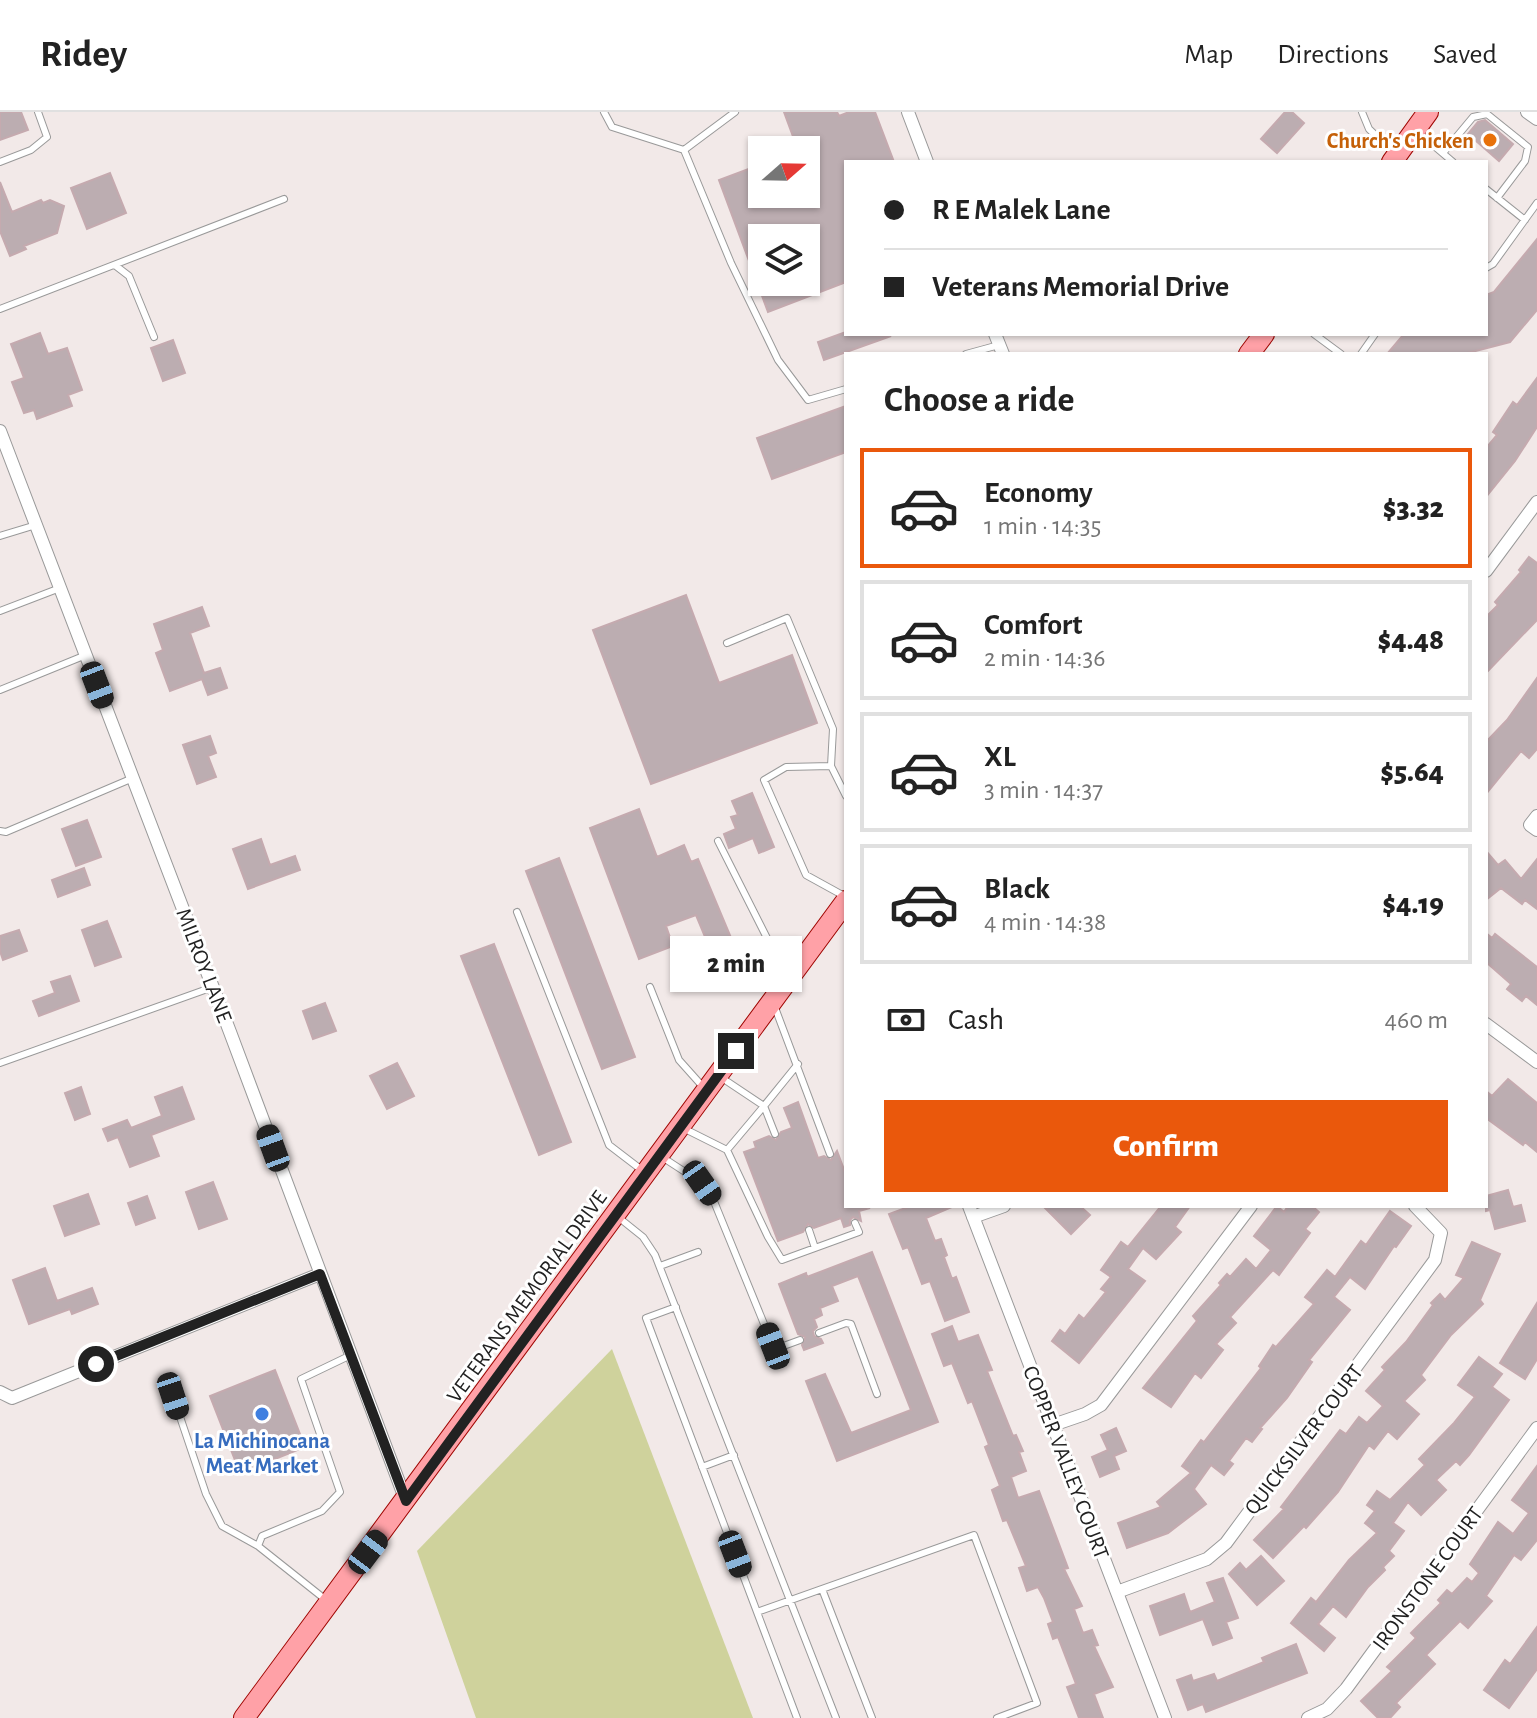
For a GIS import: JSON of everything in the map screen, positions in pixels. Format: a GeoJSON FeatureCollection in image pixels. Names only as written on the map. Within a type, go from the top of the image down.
{"type":"FeatureCollection","features":[{"type":"Feature","properties":{"kind":"main road"},"geometry":{"type":"LineString","coordinates":[[1394,159],[1428,112]]}},
{"type":"Feature","properties":{"kind":"main road","name":"VETERANS MEMORIAL DRIVE"},"geometry":{"type":"LineString","coordinates":[[244,1718],[844,902]]}},
{"type":"Feature","properties":{"kind":"street"},"geometry":{"type":"LineString","coordinates":[[908,112],[926,160]]}},
{"type":"Feature","properties":{"kind":"street"},"geometry":{"type":"LineString","coordinates":[[1527,112],[1537,119]]}},
{"type":"Feature","properties":{"kind":"street","name":"MILROY LANE"},"geometry":{"type":"LineString","coordinates":[[0,431],[406,1501]]}},
{"type":"Feature","properties":{"kind":"street"},"geometry":{"type":"LineString","coordinates":[[1488,568],[1537,502]]}},
{"type":"Feature","properties":{"kind":"street"},"geometry":{"type":"LineString","coordinates":[[1488,1025],[1537,1062]]}},
{"type":"Feature","properties":{"kind":"street"},"geometry":{"type":"LineString","coordinates":[[971,1212],[993,1208]]}},
{"type":"Feature","properties":{"kind":"street"},"geometry":{"type":"LineString","coordinates":[[1053,1425],[1101,1405],[1249,1208]]}},
{"type":"Feature","properties":{"kind":"street","name":"QUICKSILVER COURT"},"geometry":{"type":"LineString","coordinates":[[1117,1592],[1207,1559],[1226,1543],[1435,1260],[1441,1233],[1417,1208]]}},
{"type":"Feature","properties":{"kind":"street","name":"COPPER VALLEY COURT"},"geometry":{"type":"LineString","coordinates":[[971,1212],[1165,1718]]}},
{"type":"Feature","properties":{"kind":"street"},"geometry":{"type":"LineString","coordinates":[[0,1392],[12,1398],[320,1274]]}},
{"type":"Feature","properties":{"kind":"street","name":"IRONSTONE COURT"},"geometry":{"type":"LineString","coordinates":[[1308,1718],[1327,1709],[1346,1689],[1537,1428]]}},
{"type":"Feature","properties":{"kind":"lane"},"geometry":{"type":"LineString","coordinates":[[0,162],[31,150],[47,137],[38,112]]}},
{"type":"Feature","properties":{"kind":"lane"},"geometry":{"type":"LineString","coordinates":[[604,112],[612,127],[684,150],[731,263],[778,360],[808,400],[844,390]]}},
{"type":"Feature","properties":{"kind":"lane"},"geometry":{"type":"LineString","coordinates":[[684,150],[735,112]]}},
{"type":"Feature","properties":{"kind":"lane"},"geometry":{"type":"LineString","coordinates":[[1362,112],[1369,129],[1394,159]]}},
{"type":"Feature","properties":{"kind":"lane"},"geometry":{"type":"LineString","coordinates":[[1443,153],[1473,117],[1487,114],[1528,147],[1525,161],[1497,198]]}},
{"type":"Feature","properties":{"kind":"lane"},"geometry":{"type":"LineString","coordinates":[[1415,130],[1451,160]]}},
{"type":"Feature","properties":{"kind":"lane"},"geometry":{"type":"LineString","coordinates":[[1488,191],[1525,220]]}},
{"type":"Feature","properties":{"kind":"lane"},"geometry":{"type":"LineString","coordinates":[[0,309],[284,199]]}},
{"type":"Feature","properties":{"kind":"lane"},"geometry":{"type":"LineString","coordinates":[[1488,267],[1537,203]]}},
{"type":"Feature","properties":{"kind":"lane"},"geometry":{"type":"LineString","coordinates":[[116,266],[129,276],[154,337]]}},
{"type":"Feature","properties":{"kind":"lane"},"geometry":{"type":"LineString","coordinates":[[1317,336],[1338,352]]}},
{"type":"Feature","properties":{"kind":"lane"},"geometry":{"type":"LineString","coordinates":[[973,352],[999,344]]}},
{"type":"Feature","properties":{"kind":"lane"},"geometry":{"type":"LineString","coordinates":[[0,536],[36,525]]}},
{"type":"Feature","properties":{"kind":"lane"},"geometry":{"type":"LineString","coordinates":[[0,611],[60,588]]}},
{"type":"Feature","properties":{"kind":"lane"},"geometry":{"type":"LineString","coordinates":[[727,643],[787,618],[833,729],[831,766],[844,792]]}},
{"type":"Feature","properties":{"kind":"lane"},"geometry":{"type":"LineString","coordinates":[[0,690],[86,655]]}},
{"type":"Feature","properties":{"kind":"lane"},"geometry":{"type":"LineString","coordinates":[[831,766],[786,767],[764,780],[806,875],[844,898]]}},
{"type":"Feature","properties":{"kind":"lane"},"geometry":{"type":"LineString","coordinates":[[0,831],[6,832],[133,778]]}},
{"type":"Feature","properties":{"kind":"lane"},"geometry":{"type":"LineString","coordinates":[[718,841],[768,940],[800,965]]}},
{"type":"Feature","properties":{"kind":"lane"},"geometry":{"type":"LineString","coordinates":[[517,912],[609,1145],[646,1173]]}},
{"type":"Feature","properties":{"kind":"lane"},"geometry":{"type":"LineString","coordinates":[[0,1063],[213,987]]}},
{"type":"Feature","properties":{"kind":"lane"},"geometry":{"type":"LineString","coordinates":[[650,987],[679,1060],[712,1083],[764,1106],[775,1134]]}},
{"type":"Feature","properties":{"kind":"lane"},"geometry":{"type":"LineString","coordinates":[[772,1002],[830,1154]]}},
{"type":"Feature","properties":{"kind":"lane"},"geometry":{"type":"LineString","coordinates":[[727,1150],[798,1064]]}},
{"type":"Feature","properties":{"kind":"lane"},"geometry":{"type":"LineString","coordinates":[[680,1126],[727,1150],[782,1260],[859,1232],[855,1223]]}},
{"type":"Feature","properties":{"kind":"lane"},"geometry":{"type":"LineString","coordinates":[[659,1155],[702,1183],[713,1199],[773,1346],[778,1348],[800,1340]]}},
{"type":"Feature","properties":{"kind":"lane"},"geometry":{"type":"LineString","coordinates":[[615,1215],[643,1237],[660,1266],[836,1718]]}},
{"type":"Feature","properties":{"kind":"lane"},"geometry":{"type":"LineString","coordinates":[[809,1230],[815,1248]]}},
{"type":"Feature","properties":{"kind":"lane"},"geometry":{"type":"LineString","coordinates":[[660,1266],[698,1252]]}},
{"type":"Feature","properties":{"kind":"lane"},"geometry":{"type":"LineString","coordinates":[[676,1307],[646,1318],[797,1718]]}},
{"type":"Feature","properties":{"kind":"lane"},"geometry":{"type":"LineString","coordinates":[[819,1333],[851,1324],[877,1394]]}},
{"type":"Feature","properties":{"kind":"lane"},"geometry":{"type":"LineString","coordinates":[[258,1546],[262,1536],[322,1511],[340,1492],[301,1379],[351,1355]]}},
{"type":"Feature","properties":{"kind":"lane"},"geometry":{"type":"LineString","coordinates":[[173,1396],[206,1494],[222,1526],[258,1546],[331,1603]]}},
{"type":"Feature","properties":{"kind":"lane"},"geometry":{"type":"LineString","coordinates":[[702,1467],[734,1455]]}},
{"type":"Feature","properties":{"kind":"lane"},"geometry":{"type":"LineString","coordinates":[[757,1612],[974,1535],[1037,1703],[997,1718]]}},
{"type":"Feature","properties":{"kind":"lane"},"geometry":{"type":"LineString","coordinates":[[822,1589],[872,1718]]}},
{"type":"Feature","properties":{"kind":"green space"},"geometry":{"type":"Polygon","coordinates":[[[612,1349],[753,1718],[476,1718],[417,1551],[612,1349]]]}},
{"type":"Feature","properties":{"kind":"building"},"geometry":{"type":"Polygon","coordinates":[[[0,112],[21,112],[28,130],[0,140],[0,112]]]}},
{"type":"Feature","properties":{"kind":"building"},"geometry":{"type":"Polygon","coordinates":[[[784,112],[837,112],[839,116],[849,112],[875,112],[893,160],[844,160],[844,283],[820,292],[820,224],[748,224],[748,258],[719,180],[748,169],[748,208],[820,208],[820,136],[793,136],[784,112]]]}},
{"type":"Feature","properties":{"kind":"building"},"geometry":{"type":"Polygon","coordinates":[[[1285,112],[1292,112],[1304,123],[1277,153],[1261,139],[1285,112]]]}},
{"type":"Feature","properties":{"kind":"building"},"geometry":{"type":"Polygon","coordinates":[[[1485,120],[1513,144],[1499,161],[1468,134],[1478,122],[1485,120]]]}},
{"type":"Feature","properties":{"kind":"building"},"geometry":{"type":"Polygon","coordinates":[[[110,173],[126,213],[87,229],[71,188],[110,173]]]}},
{"type":"Feature","properties":{"kind":"building"},"geometry":{"type":"Polygon","coordinates":[[[0,182],[12,212],[41,200],[64,206],[57,233],[24,246],[26,249],[10,256],[0,231],[0,182]]]}},
{"type":"Feature","properties":{"kind":"building"},"geometry":{"type":"Polygon","coordinates":[[[1537,239],[1537,310],[1510,342],[1472,352],[1389,352],[1402,336],[1488,336],[1488,294],[1494,292],[1537,239]]]}},
{"type":"Feature","properties":{"kind":"building"},"geometry":{"type":"Polygon","coordinates":[[[762,296],[810,296],[768,312],[762,296]]]}},
{"type":"Feature","properties":{"kind":"building"},"geometry":{"type":"Polygon","coordinates":[[[40,333],[48,354],[67,348],[82,390],[68,395],[72,406],[37,419],[34,410],[24,413],[12,382],[24,378],[11,344],[40,333]]]}},
{"type":"Feature","properties":{"kind":"building"},"geometry":{"type":"Polygon","coordinates":[[[844,333],[844,336],[891,336],[824,360],[818,342],[844,333]]]}},
{"type":"Feature","properties":{"kind":"building"},"geometry":{"type":"Polygon","coordinates":[[[173,340],[185,373],[163,381],[151,348],[173,340]]]}},
{"type":"Feature","properties":{"kind":"building"},"geometry":{"type":"Polygon","coordinates":[[[1537,378],[1537,427],[1488,495],[1488,446],[1497,435],[1493,432],[1513,402],[1517,405],[1537,378]]]}},
{"type":"Feature","properties":{"kind":"building"},"geometry":{"type":"Polygon","coordinates":[[[844,407],[844,453],[772,479],[757,438],[844,407]]]}},
{"type":"Feature","properties":{"kind":"building"},"geometry":{"type":"Polygon","coordinates":[[[1529,557],[1537,563],[1537,620],[1488,671],[1488,615],[1521,572],[1519,570],[1529,557]]]}},
{"type":"Feature","properties":{"kind":"building"},"geometry":{"type":"Polygon","coordinates":[[[686,595],[719,683],[792,655],[817,723],[651,784],[593,630],[686,595]]]}},
{"type":"Feature","properties":{"kind":"building"},"geometry":{"type":"Polygon","coordinates":[[[202,607],[209,626],[190,633],[204,673],[220,668],[227,688],[208,695],[202,679],[170,691],[156,653],[163,650],[154,624],[202,607]]]}},
{"type":"Feature","properties":{"kind":"building"},"geometry":{"type":"Polygon","coordinates":[[[1537,678],[1537,749],[1529,758],[1521,751],[1488,792],[1488,740],[1507,720],[1537,678]]]}},
{"type":"Feature","properties":{"kind":"building"},"geometry":{"type":"Polygon","coordinates":[[[210,736],[216,753],[208,756],[216,777],[197,784],[183,745],[210,736]]]}},
{"type":"Feature","properties":{"kind":"building"},"geometry":{"type":"Polygon","coordinates":[[[752,793],[774,847],[759,853],[753,838],[729,848],[724,834],[736,829],[731,817],[738,815],[732,801],[752,793]]]}},
{"type":"Feature","properties":{"kind":"building"},"geometry":{"type":"Polygon","coordinates":[[[639,809],[657,857],[684,845],[691,862],[698,859],[742,964],[720,973],[696,915],[666,926],[673,946],[639,959],[590,828],[639,809]]]}},
{"type":"Feature","properties":{"kind":"building"},"geometry":{"type":"Polygon","coordinates":[[[87,820],[101,857],[76,866],[62,829],[87,820]]]}},
{"type":"Feature","properties":{"kind":"building"},"geometry":{"type":"Polygon","coordinates":[[[261,839],[270,865],[295,856],[300,870],[248,889],[233,849],[261,839]]]}},
{"type":"Feature","properties":{"kind":"building"},"geometry":{"type":"Polygon","coordinates":[[[1488,853],[1498,865],[1505,860],[1521,879],[1537,859],[1537,909],[1525,900],[1522,904],[1501,888],[1488,898],[1488,853]]]}},
{"type":"Feature","properties":{"kind":"building"},"geometry":{"type":"Polygon","coordinates":[[[559,858],[635,1057],[602,1069],[526,871],[559,858]]]}},
{"type":"Feature","properties":{"kind":"building"},"geometry":{"type":"Polygon","coordinates":[[[84,868],[90,885],[58,897],[52,880],[84,868]]]}},
{"type":"Feature","properties":{"kind":"building"},"geometry":{"type":"Polygon","coordinates":[[[107,921],[121,957],[95,966],[82,930],[107,921]]]}},
{"type":"Feature","properties":{"kind":"building"},"geometry":{"type":"Polygon","coordinates":[[[19,930],[27,951],[3,960],[0,936],[19,930]]]}},
{"type":"Feature","properties":{"kind":"building"},"geometry":{"type":"Polygon","coordinates":[[[1495,934],[1537,967],[1537,1005],[1526,996],[1522,1001],[1507,989],[1511,984],[1488,964],[1488,935],[1492,938],[1495,934]]]}},
{"type":"Feature","properties":{"kind":"building"},"geometry":{"type":"Polygon","coordinates":[[[494,944],[571,1142],[539,1155],[461,956],[494,944]]]}},
{"type":"Feature","properties":{"kind":"building"},"geometry":{"type":"Polygon","coordinates":[[[70,976],[79,1001],[39,1016],[33,1001],[55,993],[51,982],[70,976]]]}},
{"type":"Feature","properties":{"kind":"building"},"geometry":{"type":"Polygon","coordinates":[[[325,1003],[336,1031],[313,1039],[303,1011],[325,1003]]]}},
{"type":"Feature","properties":{"kind":"building"},"geometry":{"type":"Polygon","coordinates":[[[397,1063],[414,1096],[387,1109],[370,1076],[397,1063]]]}},
{"type":"Feature","properties":{"kind":"building"},"geometry":{"type":"Polygon","coordinates":[[[1508,1079],[1537,1103],[1537,1152],[1488,1119],[1488,1093],[1492,1096],[1508,1079]]]}},
{"type":"Feature","properties":{"kind":"building"},"geometry":{"type":"Polygon","coordinates":[[[81,1087],[90,1114],[75,1120],[65,1093],[81,1087]]]}},
{"type":"Feature","properties":{"kind":"building"},"geometry":{"type":"Polygon","coordinates":[[[182,1087],[194,1119],[151,1135],[159,1156],[130,1167],[118,1137],[108,1141],[103,1129],[127,1120],[131,1128],[162,1116],[155,1097],[182,1087]]]}},
{"type":"Feature","properties":{"kind":"building"},"geometry":{"type":"Polygon","coordinates":[[[798,1102],[818,1158],[824,1156],[831,1160],[837,1151],[844,1170],[844,1208],[870,1208],[859,1211],[861,1221],[853,1217],[850,1225],[844,1227],[841,1218],[814,1228],[808,1224],[803,1232],[778,1241],[744,1152],[756,1148],[754,1142],[769,1136],[776,1140],[781,1132],[792,1128],[784,1108],[798,1102]]]}},
{"type":"Feature","properties":{"kind":"building"},"geometry":{"type":"Polygon","coordinates":[[[213,1182],[227,1219],[199,1229],[186,1192],[213,1182]]]}},
{"type":"Feature","properties":{"kind":"building"},"geometry":{"type":"Polygon","coordinates":[[[1508,1190],[1513,1207],[1521,1205],[1525,1221],[1495,1229],[1490,1210],[1486,1211],[1488,1195],[1508,1190]]]}},
{"type":"Feature","properties":{"kind":"building"},"geometry":{"type":"Polygon","coordinates":[[[88,1194],[99,1224],[65,1236],[54,1206],[88,1194]]]}},
{"type":"Feature","properties":{"kind":"building"},"geometry":{"type":"Polygon","coordinates":[[[147,1196],[155,1218],[136,1225],[128,1203],[147,1196]]]}},
{"type":"Feature","properties":{"kind":"building"},"geometry":{"type":"Polygon","coordinates":[[[906,1208],[949,1208],[926,1218],[935,1241],[941,1239],[952,1279],[956,1277],[969,1312],[945,1321],[930,1281],[922,1284],[908,1247],[903,1249],[889,1214],[906,1208]]]}},
{"type":"Feature","properties":{"kind":"building"},"geometry":{"type":"Polygon","coordinates":[[[1045,1208],[1082,1208],[1090,1215],[1071,1234],[1045,1208]]]}},
{"type":"Feature","properties":{"kind":"building"},"geometry":{"type":"Polygon","coordinates":[[[1159,1208],[1189,1208],[1175,1227],[1181,1232],[1156,1259],[1143,1248],[1128,1269],[1145,1281],[1079,1363],[1052,1341],[1060,1330],[1065,1334],[1079,1315],[1084,1319],[1106,1292],[1101,1289],[1111,1277],[1101,1270],[1121,1242],[1128,1247],[1159,1208]]]}},
{"type":"Feature","properties":{"kind":"building"},"geometry":{"type":"Polygon","coordinates":[[[1275,1208],[1284,1212],[1287,1208],[1314,1208],[1319,1212],[1305,1229],[1310,1233],[1279,1275],[1273,1270],[1230,1317],[1236,1323],[1216,1344],[1223,1350],[1201,1378],[1195,1373],[1171,1407],[1143,1388],[1197,1321],[1193,1316],[1227,1274],[1230,1277],[1246,1259],[1256,1269],[1271,1250],[1254,1236],[1275,1208]]]}},
{"type":"Feature","properties":{"kind":"building"},"geometry":{"type":"Polygon","coordinates":[[[1390,1211],[1411,1226],[1365,1289],[1350,1277],[1334,1297],[1350,1310],[1309,1360],[1312,1362],[1287,1398],[1260,1428],[1252,1442],[1246,1438],[1229,1461],[1233,1464],[1224,1475],[1211,1465],[1194,1489],[1206,1504],[1168,1533],[1127,1548],[1118,1523],[1161,1507],[1157,1502],[1191,1473],[1182,1466],[1261,1368],[1259,1366],[1273,1345],[1276,1347],[1314,1304],[1305,1297],[1327,1270],[1335,1277],[1361,1241],[1366,1245],[1390,1211]]]}},
{"type":"Feature","properties":{"kind":"building"},"geometry":{"type":"Polygon","coordinates":[[[1472,1242],[1500,1254],[1480,1300],[1483,1304],[1451,1335],[1421,1375],[1425,1380],[1404,1401],[1419,1414],[1397,1439],[1388,1431],[1374,1449],[1369,1445],[1338,1492],[1306,1528],[1304,1526],[1273,1558],[1254,1540],[1284,1509],[1281,1507],[1340,1430],[1346,1434],[1359,1417],[1367,1423],[1383,1406],[1366,1391],[1385,1370],[1382,1367],[1406,1342],[1433,1305],[1431,1303],[1440,1294],[1445,1300],[1464,1278],[1456,1275],[1472,1242]]]}},
{"type":"Feature","properties":{"kind":"building"},"geometry":{"type":"Polygon","coordinates":[[[872,1252],[938,1422],[837,1461],[806,1381],[825,1374],[851,1433],[911,1410],[858,1276],[832,1286],[838,1301],[820,1308],[822,1315],[814,1319],[817,1327],[813,1331],[814,1336],[823,1343],[804,1350],[805,1337],[798,1334],[779,1284],[806,1273],[807,1277],[872,1252]]]}},
{"type":"Feature","properties":{"kind":"building"},"geometry":{"type":"Polygon","coordinates":[[[45,1268],[57,1301],[92,1288],[98,1304],[72,1314],[70,1309],[29,1324],[13,1280],[45,1268]]]}},
{"type":"Feature","properties":{"kind":"building"},"geometry":{"type":"Polygon","coordinates":[[[1537,1303],[1537,1359],[1525,1379],[1500,1363],[1537,1303]]]}},
{"type":"Feature","properties":{"kind":"building"},"geometry":{"type":"Polygon","coordinates":[[[952,1326],[958,1342],[978,1335],[992,1370],[987,1371],[1013,1436],[1016,1435],[1023,1451],[1019,1452],[1026,1471],[1011,1477],[1018,1498],[1039,1491],[1068,1568],[1064,1569],[1082,1606],[1074,1609],[1083,1633],[1092,1630],[1098,1645],[1094,1646],[1113,1687],[1094,1694],[1103,1718],[1079,1718],[1067,1687],[1076,1684],[1058,1637],[1053,1639],[1048,1624],[1053,1622],[1044,1598],[1038,1587],[1027,1591],[1019,1568],[1026,1566],[1007,1520],[1003,1521],[992,1490],[1000,1486],[985,1447],[989,1445],[972,1401],[968,1403],[952,1363],[944,1366],[932,1334],[952,1326]]]}},
{"type":"Feature","properties":{"kind":"building"},"geometry":{"type":"Polygon","coordinates":[[[1479,1357],[1502,1374],[1492,1387],[1509,1400],[1460,1465],[1456,1461],[1436,1480],[1446,1490],[1421,1515],[1408,1502],[1393,1523],[1404,1531],[1389,1551],[1394,1556],[1346,1617],[1333,1606],[1318,1624],[1335,1638],[1324,1651],[1291,1623],[1311,1598],[1316,1602],[1349,1560],[1377,1533],[1365,1523],[1375,1511],[1367,1505],[1377,1491],[1390,1500],[1425,1465],[1419,1459],[1475,1397],[1458,1385],[1479,1357]]]}},
{"type":"Feature","properties":{"kind":"building"},"geometry":{"type":"Polygon","coordinates":[[[275,1370],[305,1447],[240,1473],[210,1396],[275,1370]]]}},
{"type":"Feature","properties":{"kind":"building"},"geometry":{"type":"Polygon","coordinates":[[[1116,1428],[1126,1451],[1114,1456],[1119,1469],[1100,1477],[1092,1457],[1108,1450],[1101,1435],[1116,1428]]]}},
{"type":"Feature","properties":{"kind":"building"},"geometry":{"type":"Polygon","coordinates":[[[1537,1466],[1537,1540],[1521,1560],[1514,1555],[1486,1596],[1492,1601],[1468,1628],[1460,1621],[1426,1655],[1435,1664],[1396,1703],[1400,1707],[1390,1718],[1378,1718],[1361,1701],[1392,1671],[1387,1667],[1416,1638],[1411,1633],[1441,1603],[1438,1600],[1447,1590],[1452,1594],[1467,1578],[1472,1582],[1479,1573],[1470,1564],[1498,1522],[1513,1534],[1529,1513],[1512,1500],[1537,1466]]]}},
{"type":"Feature","properties":{"kind":"building"},"geometry":{"type":"Polygon","coordinates":[[[1261,1556],[1284,1581],[1257,1605],[1229,1574],[1240,1563],[1246,1570],[1261,1556]]]}},
{"type":"Feature","properties":{"kind":"building"},"geometry":{"type":"Polygon","coordinates":[[[1223,1578],[1238,1618],[1226,1622],[1232,1638],[1213,1645],[1203,1619],[1160,1635],[1150,1606],[1184,1594],[1190,1612],[1215,1602],[1207,1583],[1223,1578]]]}},
{"type":"Feature","properties":{"kind":"building"},"geometry":{"type":"Polygon","coordinates":[[[1537,1627],[1537,1669],[1509,1708],[1484,1690],[1505,1660],[1510,1664],[1537,1627]]]}},
{"type":"Feature","properties":{"kind":"building"},"geometry":{"type":"Polygon","coordinates":[[[1296,1644],[1307,1673],[1206,1712],[1203,1704],[1188,1710],[1177,1680],[1191,1675],[1193,1681],[1214,1674],[1217,1681],[1264,1662],[1262,1658],[1296,1644]]]}},
{"type":"Feature","properties":{"kind":"place","name":"Church's Chicken"},"geometry":{"type":"Point","coordinates":[1490,140]}},
{"type":"Feature","properties":{"kind":"place","name":"La Michinocana Meat Market"},"geometry":{"type":"Point","coordinates":[262,1414]}},
{"type":"Feature","properties":{"kind":"route"},"geometry":{"type":"LineString","coordinates":[[96,1364],[320,1274],[406,1501],[736,1051]]}}]}
